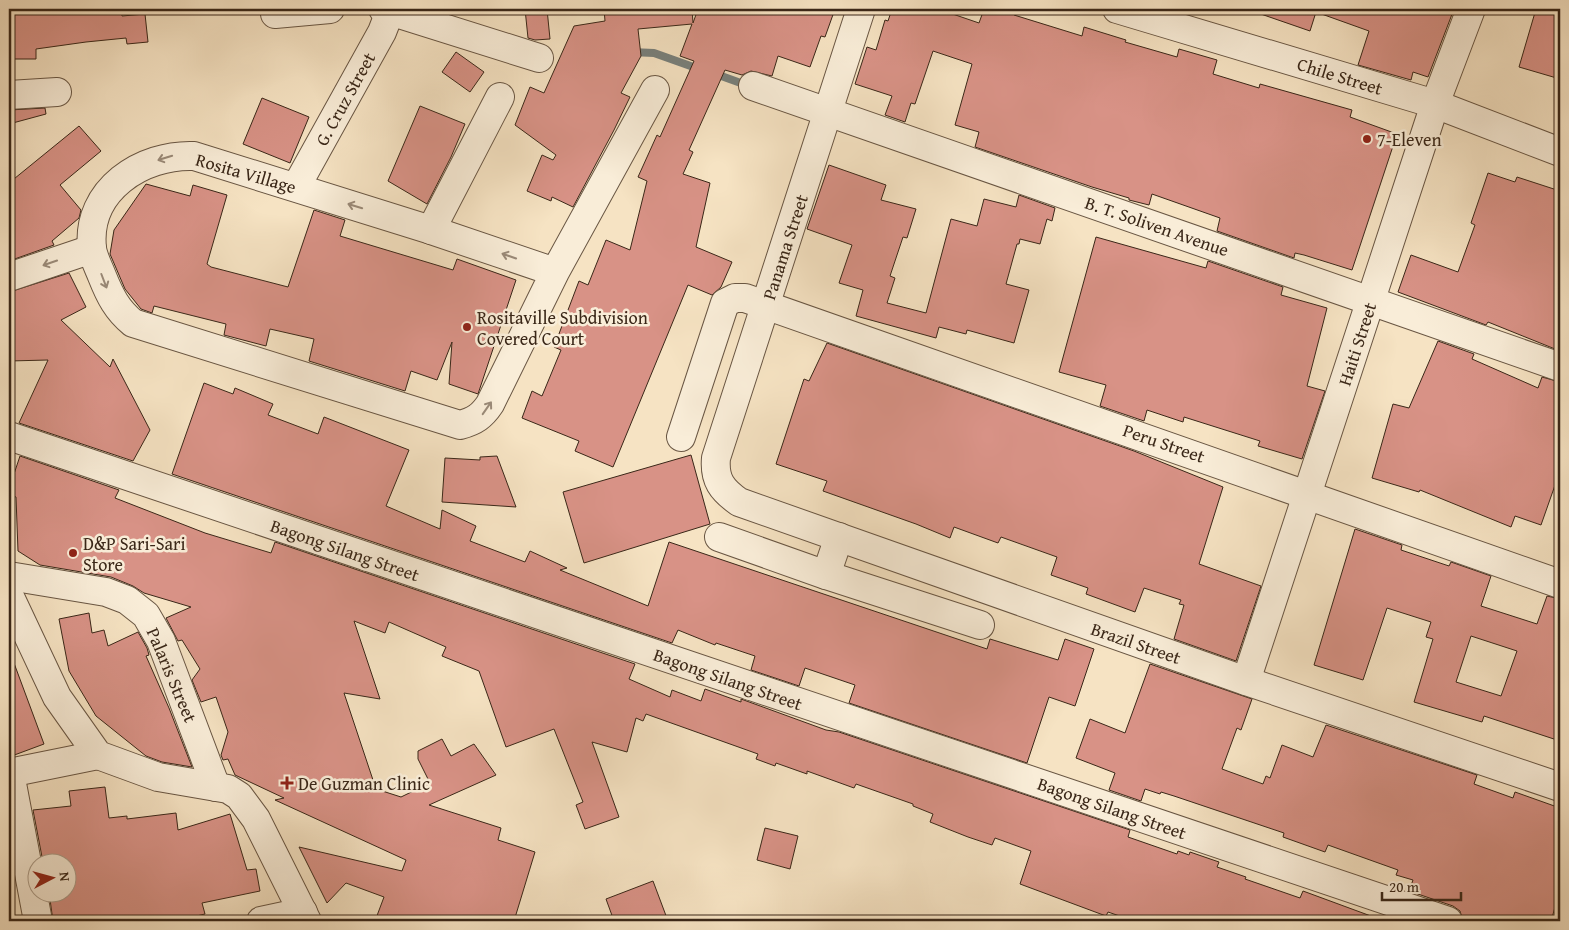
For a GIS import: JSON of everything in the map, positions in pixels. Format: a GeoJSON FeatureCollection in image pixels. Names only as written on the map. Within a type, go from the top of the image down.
{"type":"FeatureCollection","features":[{"type":"Feature","properties":{"kind":"street"},"geometry":{"type":"LineString","coordinates":[[275,14],[330,9]]}},
{"type":"Feature","properties":{"kind":"street","name":"Panama Street"},"geometry":{"type":"LineString","coordinates":[[719,485],[715,471],[716,458],[862,9]]}},
{"type":"Feature","properties":{"kind":"street","name":"Chile Street"},"geometry":{"type":"LineString","coordinates":[[1117,9],[1435,104],[1560,152]]}},
{"type":"Feature","properties":{"kind":"street","name":"Haiti Street"},"geometry":{"type":"LineString","coordinates":[[1246,682],[1435,104],[1472,9]]}},
{"type":"Feature","properties":{"kind":"street"},"geometry":{"type":"LineString","coordinates":[[388,10],[539,58]]}},
{"type":"Feature","properties":{"kind":"street","name":"G. Cruz Street"},"geometry":{"type":"LineString","coordinates":[[296,188],[388,10]]}},
{"type":"Feature","properties":{"kind":"street","name":"B. T. Soliven Avenue"},"geometry":{"type":"LineString","coordinates":[[753,86],[1560,367]]}},
{"type":"Feature","properties":{"kind":"street","name":"Rosita Village"},"geometry":{"type":"LineString","coordinates":[[555,272],[431,230],[194,156],[175,155],[154,162],[121,178],[108,191],[93,228],[92,249],[109,294],[119,312],[133,323],[445,422],[460,425],[474,421],[484,414],[555,272],[654,90]]}},
{"type":"Feature","properties":{"kind":"street"},"geometry":{"type":"LineString","coordinates":[[9,95],[57,92]]}},
{"type":"Feature","properties":{"kind":"street"},"geometry":{"type":"LineString","coordinates":[[431,230],[500,97]]}},
{"type":"Feature","properties":{"kind":"street"},"geometry":{"type":"LineString","coordinates":[[9,277],[92,249]]}},
{"type":"Feature","properties":{"kind":"street","name":"Peru Street"},"geometry":{"type":"LineString","coordinates":[[681,437],[725,303],[735,298],[745,298],[1560,584]]}},
{"type":"Feature","properties":{"kind":"street","name":"Bagong Silang Street"},"geometry":{"type":"LineString","coordinates":[[9,436],[1448,921]]}},
{"type":"Feature","properties":{"kind":"street","name":"Brazil Street"},"geometry":{"type":"LineString","coordinates":[[719,485],[739,502],[839,538],[1246,682],[1560,787]]}},
{"type":"Feature","properties":{"kind":"street"},"geometry":{"type":"LineString","coordinates":[[718,537],[826,575],[980,625]]}},
{"type":"Feature","properties":{"kind":"street"},"geometry":{"type":"LineString","coordinates":[[826,575],[839,538]]}},
{"type":"Feature","properties":{"kind":"street","name":"Palaris Street"},"geometry":{"type":"LineString","coordinates":[[9,576],[106,592],[126,600],[146,615],[161,641],[216,787]]}},
{"type":"Feature","properties":{"kind":"street"},"geometry":{"type":"LineString","coordinates":[[9,595],[57,697],[98,755]]}},
{"type":"Feature","properties":{"kind":"street"},"geometry":{"type":"LineString","coordinates":[[38,921],[9,773],[98,755],[158,777],[228,789],[239,796],[249,807],[305,917],[261,921]]}},
{"type":"Feature","properties":{"kind":"building"},"geometry":{"type":"Polygon","coordinates":[[[11,9],[89,9],[90,13],[121,10],[122,16],[145,14],[148,42],[127,44],[126,38],[86,42],[36,49],[36,59],[9,59],[9,34],[13,34],[11,9]]]}},
{"type":"Feature","properties":{"kind":"building"},"geometry":{"type":"Polygon","coordinates":[[[525,9],[547,9],[550,39],[535,40],[528,38],[525,9]]]}},
{"type":"Feature","properties":{"kind":"building"},"geometry":{"type":"Polygon","coordinates":[[[604,9],[692,9],[693,23],[698,9],[835,9],[825,37],[821,36],[810,67],[778,56],[772,76],[751,71],[742,75],[725,70],[689,150],[693,152],[683,174],[710,183],[696,247],[732,262],[721,287],[712,295],[688,285],[613,467],[575,451],[579,441],[522,418],[532,391],[542,396],[561,350],[554,347],[579,281],[588,285],[606,240],[630,250],[647,181],[638,177],[657,135],[660,137],[694,61],[680,56],[692,24],[638,29],[641,56],[621,93],[630,97],[573,207],[552,197],[551,201],[527,191],[542,155],[553,160],[556,155],[515,125],[530,87],[544,93],[574,26],[605,21],[604,9]]]}},
{"type":"Feature","properties":{"kind":"building"},"geometry":{"type":"Polygon","coordinates":[[[892,9],[938,9],[979,23],[984,9],[1016,9],[1014,15],[1082,36],[1084,27],[1126,40],[1125,42],[1177,57],[1179,49],[1217,60],[1213,74],[1259,88],[1260,84],[1352,110],[1350,117],[1397,134],[1352,270],[1295,253],[1294,258],[1217,231],[1220,218],[1152,194],[1149,205],[1129,200],[1129,198],[975,147],[979,132],[955,125],[972,64],[933,51],[915,104],[911,103],[905,122],[885,115],[892,96],[855,84],[867,47],[876,50],[885,20],[888,21],[892,9]]]}},
{"type":"Feature","properties":{"kind":"building"},"geometry":{"type":"Polygon","coordinates":[[[1255,9],[1454,9],[1428,77],[1413,72],[1411,80],[1358,65],[1369,31],[1316,12],[1310,31],[1255,12],[1255,9]]]}},
{"type":"Feature","properties":{"kind":"building"},"geometry":{"type":"Polygon","coordinates":[[[1536,9],[1560,9],[1560,79],[1519,67],[1536,9]]]}},
{"type":"Feature","properties":{"kind":"building"},"geometry":{"type":"Polygon","coordinates":[[[456,52],[484,72],[470,92],[442,72],[456,52]]]}},
{"type":"Feature","properties":{"kind":"building"},"geometry":{"type":"Polygon","coordinates":[[[262,98],[309,117],[290,163],[243,144],[262,98]]]}},
{"type":"Feature","properties":{"kind":"building"},"geometry":{"type":"Polygon","coordinates":[[[420,106],[465,124],[451,157],[427,204],[388,181],[420,106]]]}},
{"type":"Feature","properties":{"kind":"building"},"geometry":{"type":"Polygon","coordinates":[[[45,108],[46,114],[9,124],[9,110],[45,108]]]}},
{"type":"Feature","properties":{"kind":"building"},"geometry":{"type":"Polygon","coordinates":[[[79,126],[101,151],[60,185],[81,210],[79,218],[52,241],[54,245],[9,261],[9,183],[79,126]]]}},
{"type":"Feature","properties":{"kind":"building"},"geometry":{"type":"Polygon","coordinates":[[[829,165],[886,185],[881,200],[916,209],[907,238],[903,237],[890,276],[895,278],[887,303],[926,313],[951,219],[977,226],[984,199],[1016,207],[1019,195],[1055,208],[1052,221],[1047,219],[1040,244],[1020,239],[1019,244],[1017,244],[1006,284],[1029,290],[1014,343],[967,330],[966,334],[939,327],[936,338],[856,316],[863,290],[839,283],[852,245],[807,229],[829,165]]]}},
{"type":"Feature","properties":{"kind":"building"},"geometry":{"type":"Polygon","coordinates":[[[1488,173],[1515,182],[1517,177],[1560,191],[1560,351],[1488,322],[1486,325],[1398,292],[1411,255],[1458,272],[1475,225],[1471,223],[1488,173]]]}},
{"type":"Feature","properties":{"kind":"building"},"geometry":{"type":"Polygon","coordinates":[[[146,184],[190,196],[193,185],[227,195],[207,264],[211,267],[288,287],[314,210],[345,220],[340,236],[453,270],[457,259],[516,280],[478,394],[449,384],[452,342],[437,380],[411,371],[405,391],[309,361],[314,339],[270,329],[266,346],[224,335],[226,324],[154,306],[152,313],[141,309],[125,289],[110,254],[114,230],[146,184]]]}},
{"type":"Feature","properties":{"kind":"building"},"geometry":{"type":"Polygon","coordinates":[[[1096,237],[1206,268],[1208,261],[1283,287],[1281,295],[1327,308],[1307,386],[1325,391],[1302,459],[1258,446],[1260,441],[1184,417],[1183,422],[1147,410],[1144,421],[1100,406],[1106,385],[1059,372],[1096,237]]]}},
{"type":"Feature","properties":{"kind":"building"},"geometry":{"type":"Polygon","coordinates":[[[69,273],[86,307],[61,320],[110,367],[113,359],[150,430],[133,461],[19,423],[48,360],[9,361],[9,292],[69,273]]]}},
{"type":"Feature","properties":{"kind":"building"},"geometry":{"type":"Polygon","coordinates":[[[1438,341],[1474,354],[1472,359],[1538,388],[1542,377],[1560,382],[1560,471],[1541,525],[1515,516],[1511,527],[1420,490],[1419,492],[1372,478],[1393,404],[1409,408],[1438,341]]]}},
{"type":"Feature","properties":{"kind":"building"},"geometry":{"type":"Polygon","coordinates":[[[827,343],[1134,451],[1223,487],[1199,564],[1261,586],[1236,661],[1174,639],[1184,605],[1179,604],[1181,600],[1144,588],[1135,612],[1086,594],[1088,588],[1051,575],[1057,557],[1001,537],[998,543],[954,527],[950,538],[823,491],[827,481],[776,464],[804,379],[809,381],[827,343]]]}},
{"type":"Feature","properties":{"kind":"building"},"geometry":{"type":"Polygon","coordinates":[[[204,383],[233,394],[235,388],[273,404],[268,415],[318,434],[324,417],[409,450],[386,506],[440,529],[442,510],[476,526],[470,541],[525,562],[530,551],[567,568],[560,570],[648,606],[669,542],[987,649],[990,639],[1058,660],[1065,639],[1094,649],[1075,706],[1049,697],[1027,763],[849,703],[855,685],[805,668],[799,686],[751,670],[755,656],[716,643],[715,645],[678,630],[672,643],[172,474],[204,383]]]}},
{"type":"Feature","properties":{"kind":"building"},"geometry":{"type":"Polygon","coordinates":[[[691,455],[710,524],[584,563],[563,492],[691,455]]]}},
{"type":"Feature","properties":{"kind":"building"},"geometry":{"type":"Polygon","coordinates":[[[20,456],[119,490],[115,498],[205,533],[271,553],[275,542],[635,664],[629,679],[670,697],[672,690],[701,701],[705,689],[741,702],[741,699],[826,730],[839,732],[1130,830],[1128,837],[1177,854],[1178,851],[1189,855],[1190,852],[1219,862],[1217,867],[1300,898],[1303,891],[1379,919],[1378,921],[1134,921],[1108,912],[1106,916],[1020,884],[1031,851],[995,838],[992,845],[968,837],[930,822],[933,814],[913,806],[913,804],[856,784],[854,788],[807,771],[807,774],[776,763],[775,766],[756,759],[758,754],[646,714],[643,721],[636,718],[627,752],[592,742],[619,817],[585,829],[576,805],[583,802],[554,729],[506,747],[479,671],[442,656],[446,647],[389,622],[385,633],[354,621],[380,699],[344,693],[376,789],[401,797],[430,783],[418,759],[418,751],[442,739],[451,756],[474,744],[496,775],[429,805],[501,828],[498,840],[535,852],[514,921],[375,921],[384,897],[346,883],[327,903],[299,847],[402,871],[406,860],[275,800],[284,798],[235,775],[228,759],[223,760],[221,755],[228,732],[216,697],[201,702],[192,680],[200,669],[182,640],[178,641],[166,618],[191,607],[144,593],[111,577],[40,565],[18,551],[16,497],[9,494],[9,489],[20,456]]]}},
{"type":"Feature","properties":{"kind":"building"},"geometry":{"type":"Polygon","coordinates":[[[497,456],[516,507],[442,502],[445,458],[480,460],[480,457],[497,456]]]}},
{"type":"Feature","properties":{"kind":"building"},"geometry":{"type":"Polygon","coordinates":[[[1355,529],[1402,545],[1401,550],[1449,566],[1451,562],[1491,576],[1481,606],[1537,624],[1547,596],[1560,599],[1560,741],[1484,716],[1482,722],[1414,702],[1433,639],[1426,637],[1431,622],[1387,608],[1363,680],[1314,665],[1355,529]],[[1471,636],[1456,682],[1501,696],[1517,651],[1471,636]]]}},
{"type":"Feature","properties":{"kind":"building"},"geometry":{"type":"Polygon","coordinates":[[[89,613],[92,633],[104,630],[108,646],[138,632],[147,648],[149,655],[146,656],[192,767],[162,762],[146,756],[96,716],[69,671],[59,619],[89,613]]]}},
{"type":"Feature","properties":{"kind":"building"},"geometry":{"type":"Polygon","coordinates":[[[9,655],[11,655],[44,744],[9,757],[9,655]]]}},
{"type":"Feature","properties":{"kind":"building"},"geometry":{"type":"Polygon","coordinates":[[[1150,664],[1252,699],[1241,730],[1237,728],[1222,769],[1263,784],[1266,776],[1270,778],[1282,745],[1313,757],[1326,725],[1477,775],[1474,784],[1513,798],[1515,792],[1560,808],[1560,890],[1551,921],[1463,921],[1460,911],[1453,906],[1409,891],[1413,880],[1396,875],[1398,870],[1328,845],[1325,852],[1283,837],[1284,833],[1161,792],[1160,794],[1145,789],[1141,801],[1109,790],[1115,773],[1076,758],[1090,719],[1125,733],[1150,664]]]}},
{"type":"Feature","properties":{"kind":"building"},"geometry":{"type":"Polygon","coordinates":[[[105,787],[109,818],[127,816],[127,819],[176,813],[178,830],[230,814],[247,870],[256,869],[260,891],[202,903],[205,914],[175,921],[53,921],[50,902],[78,902],[78,852],[41,852],[33,810],[71,806],[69,791],[105,787]]]}},
{"type":"Feature","properties":{"kind":"building"},"geometry":{"type":"Polygon","coordinates":[[[765,828],[798,836],[790,869],[757,860],[765,828]]]}},
{"type":"Feature","properties":{"kind":"building"},"geometry":{"type":"Polygon","coordinates":[[[653,881],[668,921],[614,921],[606,899],[653,881]]]}},
{"type":"Feature","properties":{"kind":"waterway"},"geometry":{"type":"LineString","coordinates":[[631,52],[654,53],[699,69]]}},
{"type":"Feature","properties":{"kind":"waterway"},"geometry":{"type":"LineString","coordinates":[[713,73],[749,86]]}},
{"type":"Feature","properties":{"kind":"place","name":"7-Eleven"},"geometry":{"type":"Point","coordinates":[1367,139]}},
{"type":"Feature","properties":{"kind":"place","name":"Rositaville Subdivision Covered Court"},"geometry":{"type":"Point","coordinates":[467,327]}},
{"type":"Feature","properties":{"kind":"place","name":"D&P Sari-Sari Store"},"geometry":{"type":"Point","coordinates":[73,553]}},
{"type":"Feature","properties":{"kind":"place","name":"De Guzman Clinic"},"geometry":{"type":"Point","coordinates":[287,783]}}]}
